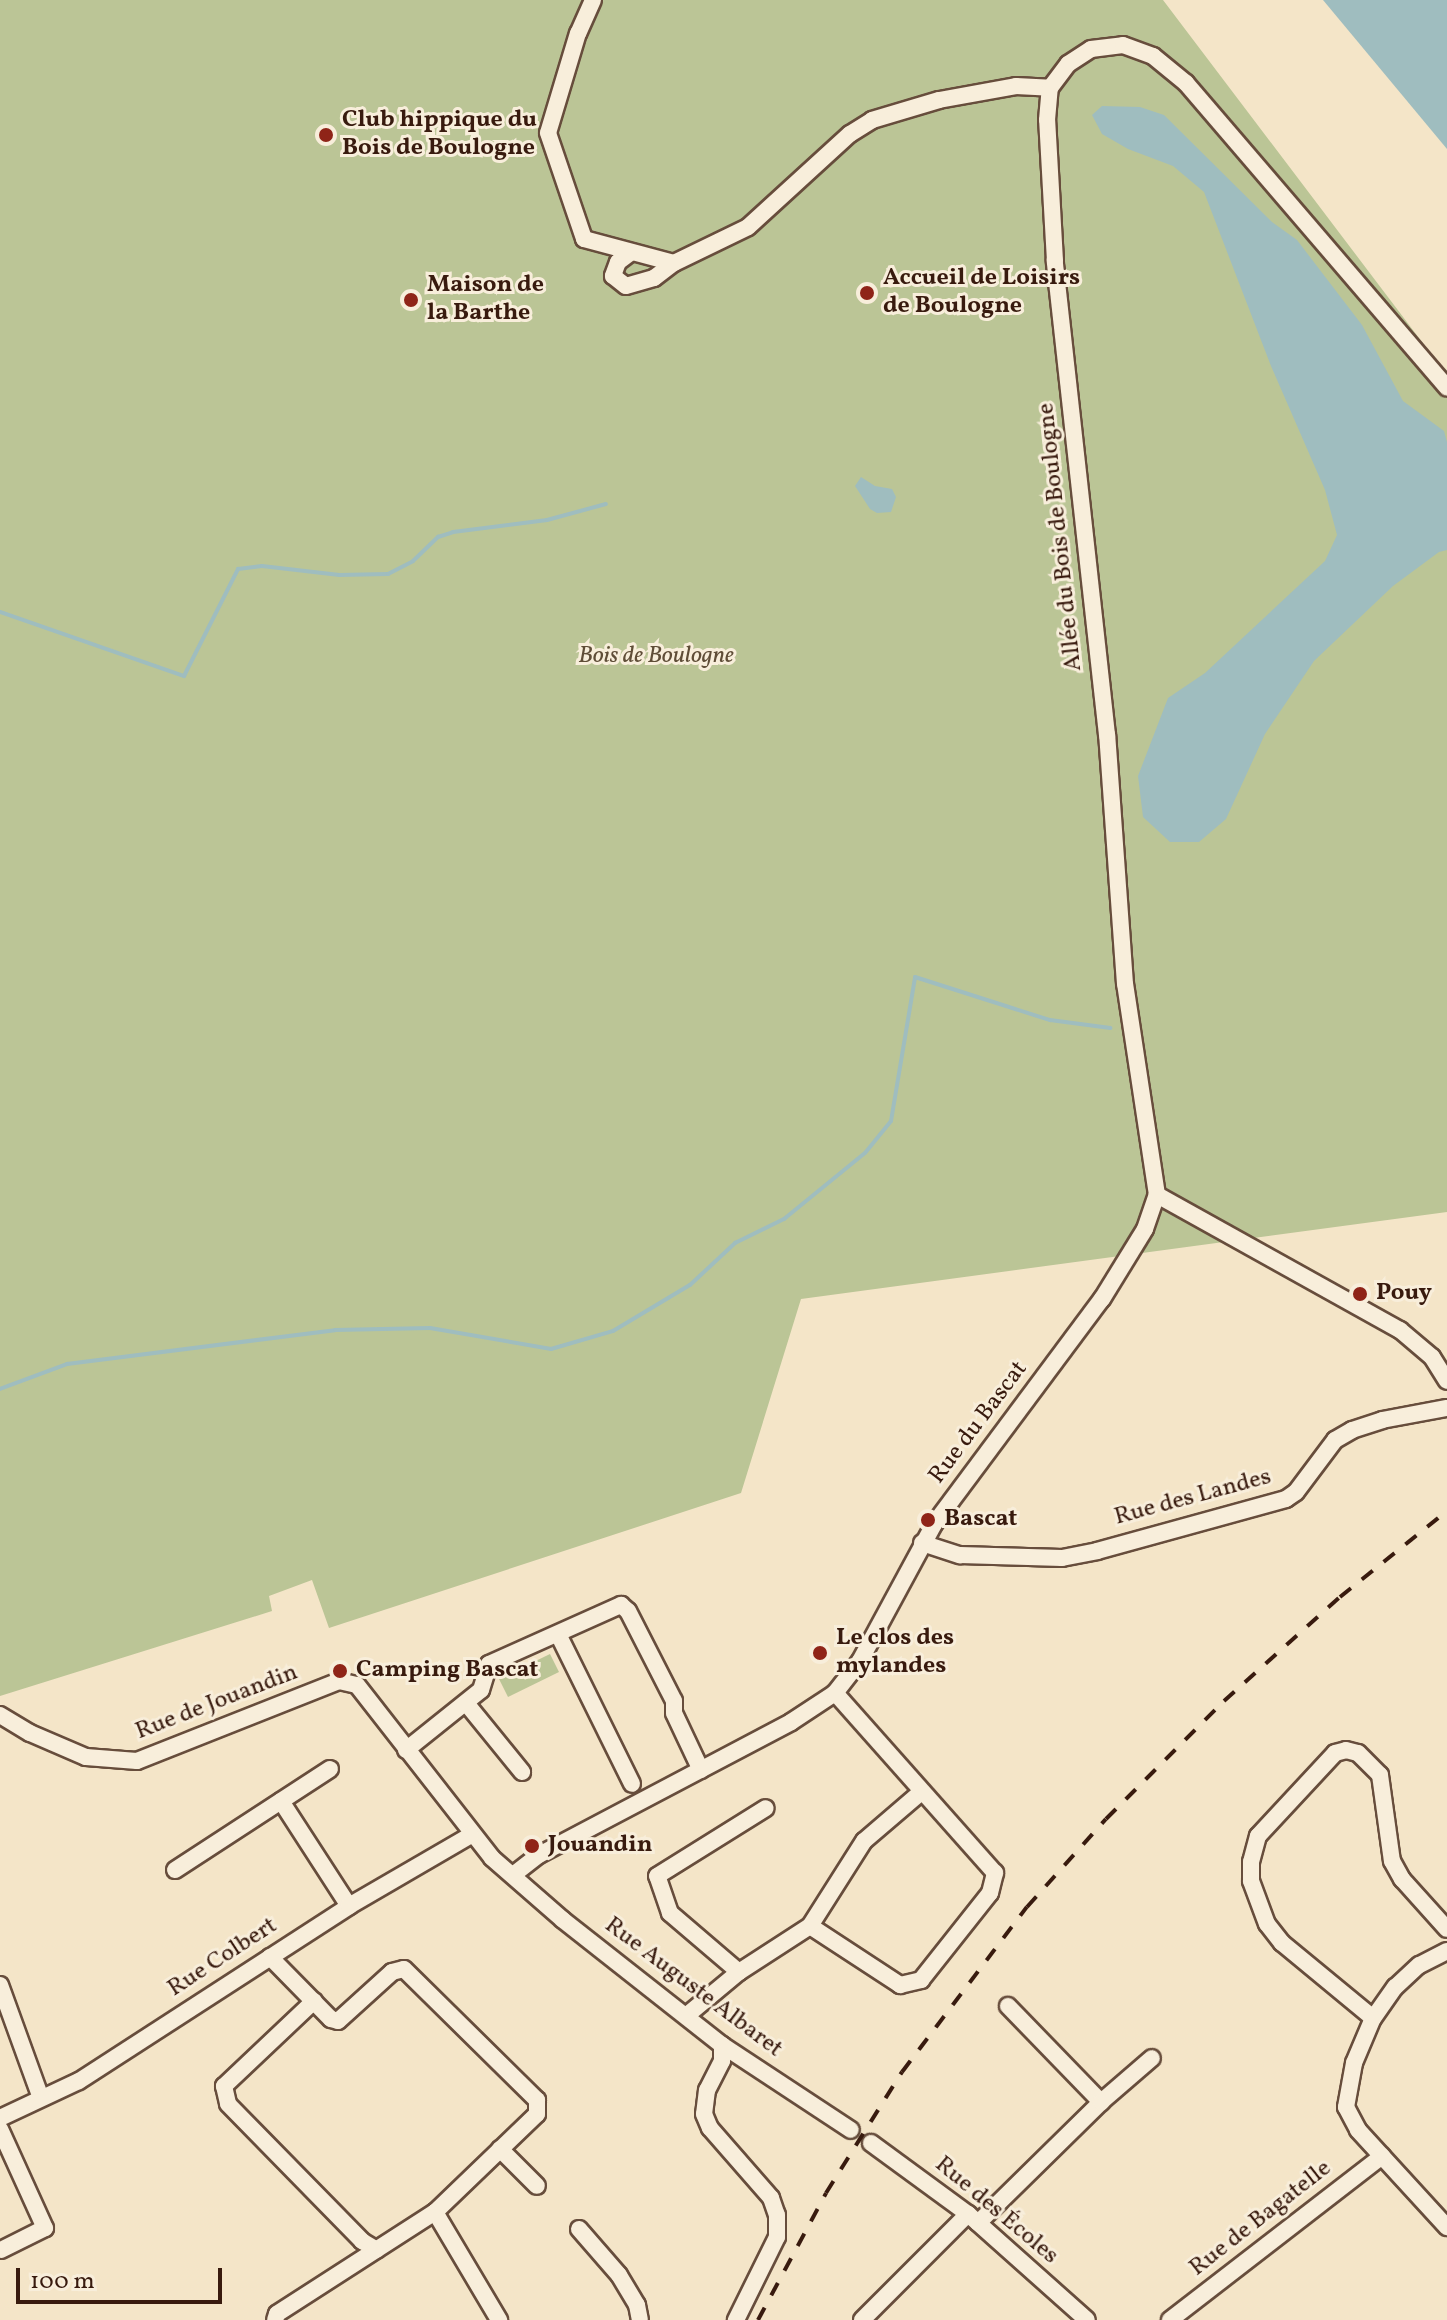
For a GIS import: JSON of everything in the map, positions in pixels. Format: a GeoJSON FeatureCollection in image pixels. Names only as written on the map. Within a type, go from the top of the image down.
{"type":"FeatureCollection","features":[{"type":"Feature","properties":{"kind":"street"},"geometry":{"type":"LineString","coordinates":[[593,0],[578,33],[548,133],[584,239],[674,263]]}},
{"type":"Feature","properties":{"kind":"street"},"geometry":{"type":"LineString","coordinates":[[630,253],[618,262],[613,276],[626,286],[654,278],[674,263],[748,227],[850,134],[872,120],[939,100],[1016,86],[1050,88],[1068,64],[1091,49],[1123,45],[1153,56],[1186,83],[1447,387]]}},
{"type":"Feature","properties":{"kind":"street","name":"Allée du Bois de Boulogne"},"geometry":{"type":"LineString","coordinates":[[1050,88],[1047,120],[1057,276],[1107,735],[1125,984],[1157,1195]]}},
{"type":"Feature","properties":{"kind":"street"},"geometry":{"type":"LineString","coordinates":[[1157,1195],[1400,1330],[1432,1357],[1447,1381]]}},
{"type":"Feature","properties":{"kind":"street","name":"Rue du Bascat"},"geometry":{"type":"LineString","coordinates":[[513,1875],[539,1855],[805,1715],[835,1693],[860,1661],[922,1543],[1102,1299],[1145,1229],[1157,1195]]}},
{"type":"Feature","properties":{"kind":"street","name":"Rue des Landes"},"geometry":{"type":"LineString","coordinates":[[922,1543],[946,1553],[990,1557],[1062,1558],[1097,1551],[1286,1499],[1296,1492],[1335,1440],[1352,1430],[1382,1420],[1447,1408]]}},
{"type":"Feature","properties":{"kind":"street"},"geometry":{"type":"LineString","coordinates":[[406,1750],[481,1690],[489,1664],[621,1605],[628,1611],[674,1701],[674,1713],[701,1770]]}},
{"type":"Feature","properties":{"kind":"street"},"geometry":{"type":"LineString","coordinates":[[558,1634],[632,1784]]}},
{"type":"Feature","properties":{"kind":"street","name":"Rue de Jouandin"},"geometry":{"type":"LineString","coordinates":[[0,1715],[30,1733],[86,1757],[137,1761],[339,1681],[348,1681],[367,1696],[471,1835],[513,1875]]}},
{"type":"Feature","properties":{"kind":"street"},"geometry":{"type":"LineString","coordinates":[[810,1926],[900,1985],[921,1980],[990,1893],[995,1873],[920,1793],[835,1693]]}},
{"type":"Feature","properties":{"kind":"street"},"geometry":{"type":"LineString","coordinates":[[466,1703],[522,1772]]}},
{"type":"Feature","properties":{"kind":"street"},"geometry":{"type":"LineString","coordinates":[[1373,2018],[1282,1943],[1267,1924],[1251,1881],[1251,1862],[1258,1836],[1335,1753],[1346,1750],[1358,1753],[1380,1775],[1392,1861],[1402,1879],[1447,1929]]}},
{"type":"Feature","properties":{"kind":"street"},"geometry":{"type":"LineString","coordinates":[[175,1870],[330,1769]]}},
{"type":"Feature","properties":{"kind":"street"},"geometry":{"type":"LineString","coordinates":[[686,2016],[739,1972],[810,1926],[864,1841],[920,1793]]}},
{"type":"Feature","properties":{"kind":"street"},"geometry":{"type":"LineString","coordinates":[[281,1801],[349,1906]]}},
{"type":"Feature","properties":{"kind":"street"},"geometry":{"type":"LineString","coordinates":[[739,1972],[670,1913],[657,1876],[766,1808]]}},
{"type":"Feature","properties":{"kind":"street","name":"Rue Colbert"},"geometry":{"type":"LineString","coordinates":[[0,2118],[79,2081],[349,1906],[471,1835]]}},
{"type":"Feature","properties":{"kind":"street","name":"Rue Auguste Albaret"},"geometry":{"type":"LineString","coordinates":[[513,1875],[563,1920],[722,2045],[851,2130]]}},
{"type":"Feature","properties":{"kind":"street"},"geometry":{"type":"LineString","coordinates":[[1447,1951],[1419,1965],[1395,1987],[1373,2018],[1354,2063],[1346,2107],[1358,2130],[1447,2227]]}},
{"type":"Feature","properties":{"kind":"street"},"geometry":{"type":"LineString","coordinates":[[270,1957],[331,2019],[338,2021],[392,1972],[404,1969],[537,2100],[537,2114],[435,2212],[277,2314],[275,2320]]}},
{"type":"Feature","properties":{"kind":"street"},"geometry":{"type":"LineString","coordinates":[[0,1985],[41,2098]]}},
{"type":"Feature","properties":{"kind":"street"},"geometry":{"type":"LineString","coordinates":[[314,2001],[224,2086],[228,2104],[362,2241],[377,2250]]}},
{"type":"Feature","properties":{"kind":"street"},"geometry":{"type":"LineString","coordinates":[[1008,2006],[1101,2102]]}},
{"type":"Feature","properties":{"kind":"street"},"geometry":{"type":"LineString","coordinates":[[722,2045],[722,2061],[707,2090],[704,2114],[710,2128],[771,2198],[777,2215],[777,2237],[736,2320]]}},
{"type":"Feature","properties":{"kind":"street"},"geometry":{"type":"LineString","coordinates":[[862,2320],[1152,2058]]}},
{"type":"Feature","properties":{"kind":"street"},"geometry":{"type":"LineString","coordinates":[[0,2129],[45,2228],[1,2250]]}},
{"type":"Feature","properties":{"kind":"street","name":"Rue des Écoles"},"geometry":{"type":"LineString","coordinates":[[871,2143],[973,2219],[1087,2320]]}},
{"type":"Feature","properties":{"kind":"street"},"geometry":{"type":"LineString","coordinates":[[500,2149],[537,2186]]}},
{"type":"Feature","properties":{"kind":"street","name":"Rue de Bagatelle"},"geometry":{"type":"LineString","coordinates":[[1170,2320],[1382,2156]]}},
{"type":"Feature","properties":{"kind":"street"},"geometry":{"type":"LineString","coordinates":[[435,2212],[499,2320]]}},
{"type":"Feature","properties":{"kind":"street"},"geometry":{"type":"LineString","coordinates":[[579,2229],[619,2275],[637,2305],[640,2320]]}},
{"type":"Feature","properties":{"kind":"green space","name":"Bois de Boulogne"},"geometry":{"type":"Polygon","coordinates":[[[0,0],[1163,0],[1447,375],[1447,1212],[801,1299],[741,1493],[329,1628],[312,1580],[269,1596],[272,1611],[0,1696],[0,0]]]}},
{"type":"Feature","properties":{"kind":"green space"},"geometry":{"type":"Polygon","coordinates":[[[550,1654],[559,1672],[508,1697],[499,1679],[550,1654]]]}},
{"type":"Feature","properties":{"kind":"water"},"geometry":{"type":"Polygon","coordinates":[[[1323,0],[1447,0],[1447,149],[1323,0]]]}},
{"type":"Feature","properties":{"kind":"water"},"geometry":{"type":"Polygon","coordinates":[[[1102,106],[1140,107],[1164,115],[1272,222],[1297,240],[1362,325],[1403,401],[1444,431],[1447,442],[1447,550],[1439,552],[1393,586],[1314,661],[1265,734],[1226,819],[1199,842],[1170,842],[1143,817],[1138,776],[1168,698],[1205,673],[1325,561],[1337,535],[1325,490],[1271,366],[1204,192],[1173,166],[1128,149],[1102,134],[1092,115],[1102,106]]]}},
{"type":"Feature","properties":{"kind":"water"},"geometry":{"type":"Polygon","coordinates":[[[861,477],[875,486],[892,489],[896,497],[891,512],[877,513],[870,509],[855,486],[861,477]]]}},
{"type":"Feature","properties":{"kind":"waterway"},"geometry":{"type":"LineString","coordinates":[[0,612],[184,676],[238,569],[262,566],[339,575],[388,574],[413,561],[438,537],[453,532],[547,520],[606,504]]}},
{"type":"Feature","properties":{"kind":"waterway"},"geometry":{"type":"LineString","coordinates":[[0,1389],[67,1364],[335,1330],[430,1328],[551,1349],[613,1331],[690,1285],[735,1243],[784,1219],[865,1153],[891,1121],[915,977],[1050,1020],[1110,1028]]}},
{"type":"Feature","properties":{"kind":"railway"},"geometry":{"type":"LineString","coordinates":[[758,2320],[826,2193],[902,2072],[1027,1907],[1106,1819],[1224,1701],[1340,1597],[1447,1511]]}},
{"type":"Feature","properties":{"kind":"place","name":"Club hippique du Bois de Boulogne"},"geometry":{"type":"Point","coordinates":[326,135]}},
{"type":"Feature","properties":{"kind":"place","name":"Accueil de Loisirs de Boulogne"},"geometry":{"type":"Point","coordinates":[867,293]}},
{"type":"Feature","properties":{"kind":"place","name":"Maison de la Barthe"},"geometry":{"type":"Point","coordinates":[411,300]}},
{"type":"Feature","properties":{"kind":"place","name":"Pouy"},"geometry":{"type":"Point","coordinates":[1360,1294]}},
{"type":"Feature","properties":{"kind":"place","name":"Bascat"},"geometry":{"type":"Point","coordinates":[928,1520]}},
{"type":"Feature","properties":{"kind":"place","name":"Le clos des mylandes"},"geometry":{"type":"Point","coordinates":[820,1653]}},
{"type":"Feature","properties":{"kind":"place","name":"Camping Bascat"},"geometry":{"type":"Point","coordinates":[340,1671]}},
{"type":"Feature","properties":{"kind":"place","name":"Jouandin"},"geometry":{"type":"Point","coordinates":[532,1846]}}]}
